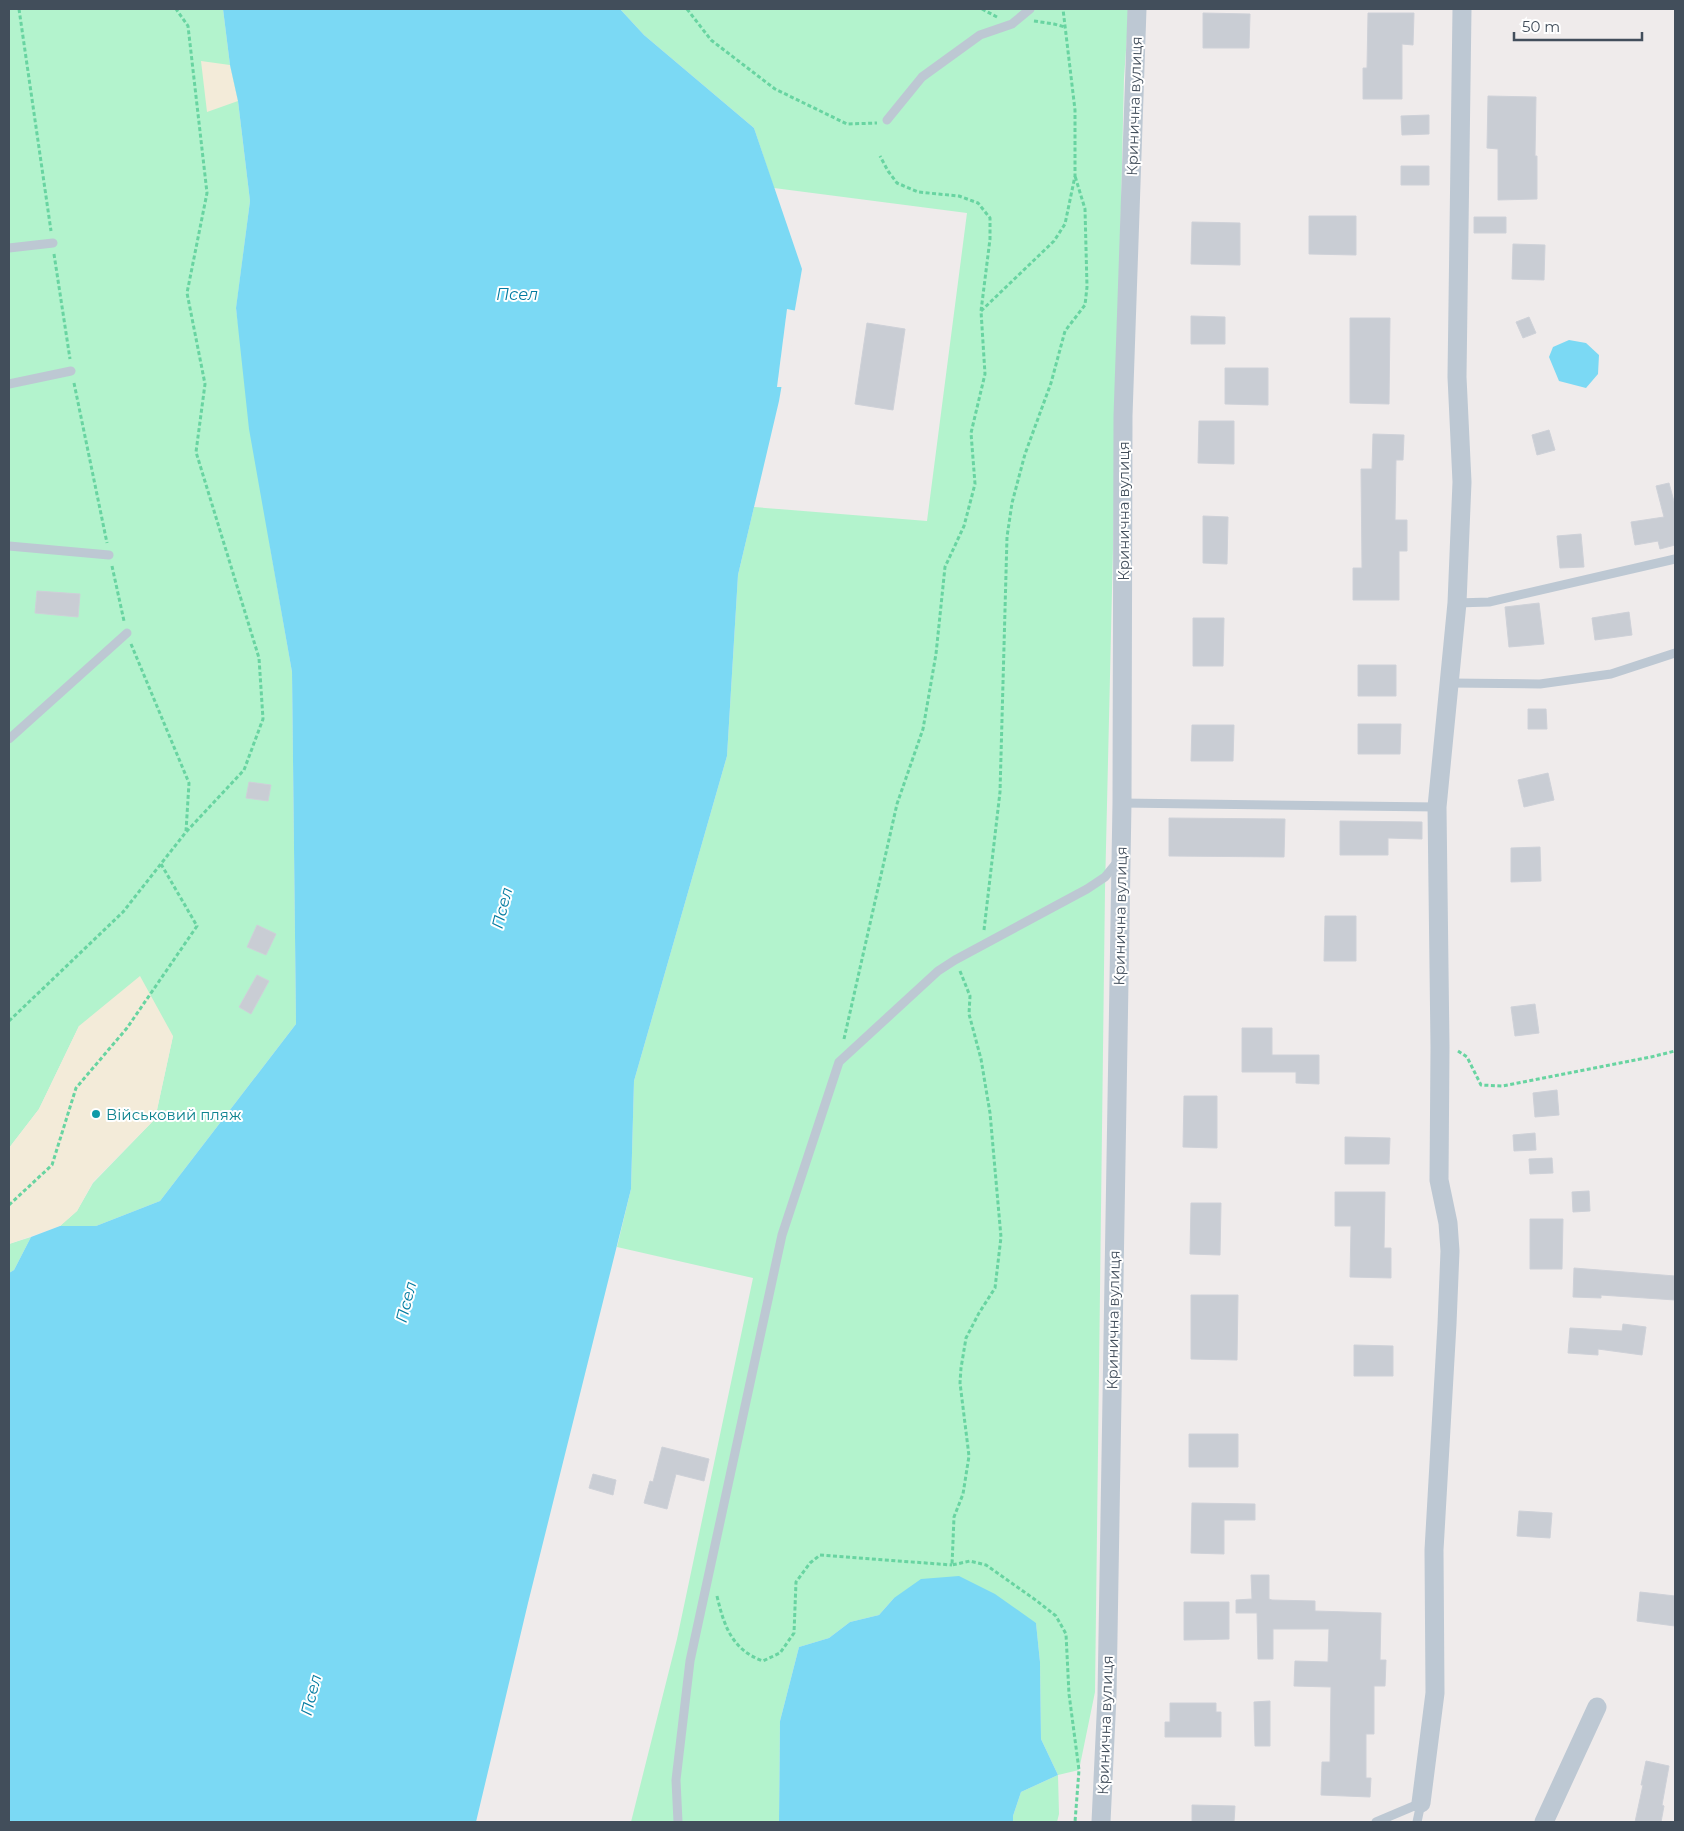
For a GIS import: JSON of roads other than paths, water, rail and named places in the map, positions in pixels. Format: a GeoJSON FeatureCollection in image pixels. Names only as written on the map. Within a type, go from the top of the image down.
{"type":"FeatureCollection","features":[{"type":"Feature","properties":{"kind":"street","name":"Кринична вулиця"},"geometry":{"type":"LineString","coordinates":[[1101,1822],[1107,1696],[1122,802],[1123,416],[1137,9]]}},
{"type":"Feature","properties":{"kind":"street"},"geometry":{"type":"LineString","coordinates":[[1421,1803],[1435,1693],[1434,1550],[1450,1251],[1448,1223],[1439,1180],[1438,807],[1457,603],[1462,482],[1456,377],[1462,9]]}},
{"type":"Feature","properties":{"kind":"street"},"geometry":{"type":"LineString","coordinates":[[1544,1822],[1597,1707]]}},
{"type":"Feature","properties":{"kind":"lane"},"geometry":{"type":"LineString","coordinates":[[887,120],[922,77],[980,35],[1012,24],[1030,9]]}},
{"type":"Feature","properties":{"kind":"lane"},"geometry":{"type":"LineString","coordinates":[[9,248],[53,243]]}},
{"type":"Feature","properties":{"kind":"lane"},"geometry":{"type":"LineString","coordinates":[[9,384],[71,371]]}},
{"type":"Feature","properties":{"kind":"lane"},"geometry":{"type":"LineString","coordinates":[[9,546],[109,555]]}},
{"type":"Feature","properties":{"kind":"lane"},"geometry":{"type":"LineString","coordinates":[[1457,603],[1489,602],[1675,559]]}},
{"type":"Feature","properties":{"kind":"lane"},"geometry":{"type":"LineString","coordinates":[[9,739],[127,633]]}},
{"type":"Feature","properties":{"kind":"lane"},"geometry":{"type":"LineString","coordinates":[[1450,683],[1540,684],[1610,674],[1675,653]]}},
{"type":"Feature","properties":{"kind":"lane"},"geometry":{"type":"LineString","coordinates":[[1122,802],[1438,807]]}},
{"type":"Feature","properties":{"kind":"lane"},"geometry":{"type":"LineString","coordinates":[[678,1822],[676,1780],[692,1652],[782,1235],[840,1062],[938,970],[1087,889],[1105,877],[1121,857]]}},
{"type":"Feature","properties":{"kind":"lane"},"geometry":{"type":"LineString","coordinates":[[1376,1822],[1421,1803]]}},
{"type":"Feature","properties":{"kind":"lane"},"geometry":{"type":"LineString","coordinates":[[1417,1822],[1421,1803]]}},
{"type":"Feature","properties":{"kind":"water","name":"Псел"},"geometry":{"type":"Polygon","coordinates":[[[223,9],[620,9],[644,35],[754,128],[802,269],[779,401],[738,575],[727,756],[634,1081],[631,1189],[528,1603],[476,1822],[9,1822],[9,1273],[14,1270],[31,1237],[60,1226],[96,1226],[160,1201],[296,1024],[292,672],[249,429],[236,308],[250,201],[238,101],[230,65],[223,9]]]}},
{"type":"Feature","properties":{"kind":"water"},"geometry":{"type":"Polygon","coordinates":[[[1569,340],[1586,343],[1599,355],[1598,374],[1586,388],[1559,381],[1549,357],[1553,347],[1569,340]]]}},
{"type":"Feature","properties":{"kind":"water"},"geometry":{"type":"Polygon","coordinates":[[[959,1576],[995,1594],[1036,1623],[1040,1662],[1041,1739],[1058,1775],[1021,1792],[1013,1816],[1013,1822],[779,1822],[780,1721],[799,1647],[829,1638],[850,1622],[879,1615],[894,1598],[921,1579],[959,1576]]]}},
{"type":"Feature","properties":{"kind":"place","name":"Військовий пляж"},"geometry":{"type":"Point","coordinates":[96,1114]}}]}
